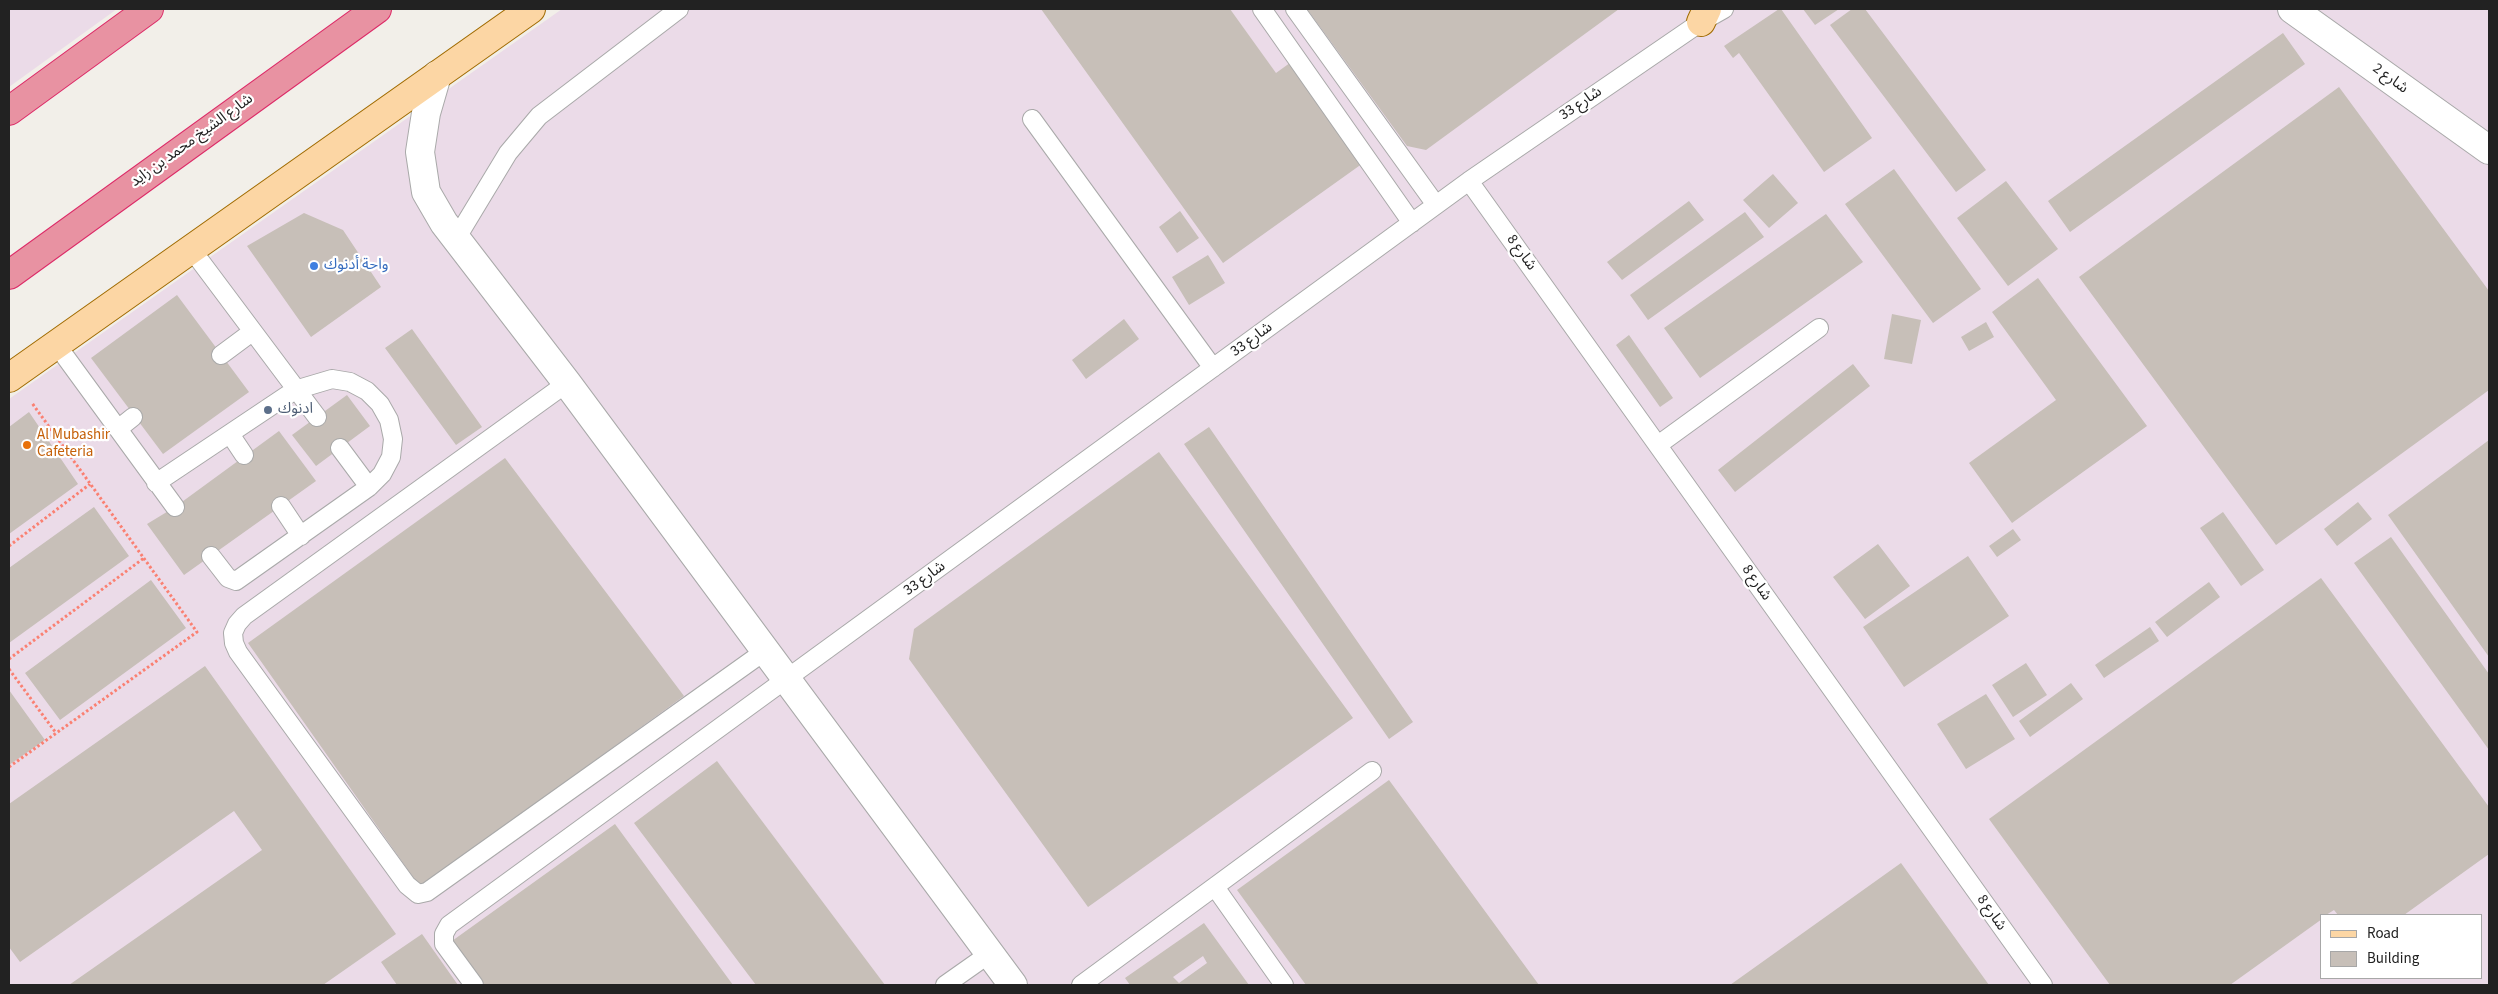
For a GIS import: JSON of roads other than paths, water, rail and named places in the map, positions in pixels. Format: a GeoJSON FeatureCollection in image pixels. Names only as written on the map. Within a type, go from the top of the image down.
{"type":"FeatureCollection","features":[{"type":"Feature","properties":{"kind":"highway"},"geometry":{"type":"LineString","coordinates":[[9,111],[149,9]]}},
{"type":"Feature","properties":{"kind":"highway","name":"شارع الشيخ محمد بن زايد"},"geometry":{"type":"LineString","coordinates":[[9,275],[377,9]]}},
{"type":"Feature","properties":{"kind":"main road"},"geometry":{"type":"LineString","coordinates":[[11,377],[531,9]]}},
{"type":"Feature","properties":{"kind":"street","name":"شارع 2"},"geometry":{"type":"LineString","coordinates":[[2292,9],[2489,150]]}},
{"type":"Feature","properties":{"kind":"street"},"geometry":{"type":"LineString","coordinates":[[437,75],[426,114],[420,152],[426,192],[444,223],[567,384],[787,680],[989,954],[1009,984]]}},
{"type":"Feature","properties":{"kind":"lane"},"geometry":{"type":"LineString","coordinates":[[456,239],[508,154],[539,116],[678,9]]}},
{"type":"Feature","properties":{"kind":"lane"},"geometry":{"type":"LineString","coordinates":[[1262,9],[1412,224]]}},
{"type":"Feature","properties":{"kind":"lane"},"geometry":{"type":"LineString","coordinates":[[1295,9],[1436,205]]}},
{"type":"Feature","properties":{"kind":"lane","name":"شارع 33"},"geometry":{"type":"LineString","coordinates":[[474,985],[444,944],[444,934],[449,926],[1469,181],[1711,13]]}},
{"type":"Feature","properties":{"kind":"lane"},"geometry":{"type":"LineString","coordinates":[[1032,119],[1213,368]]}},
{"type":"Feature","properties":{"kind":"lane","name":"شارع 8"},"geometry":{"type":"LineString","coordinates":[[1469,181],[2043,985]]}},
{"type":"Feature","properties":{"kind":"lane"},"geometry":{"type":"LineString","coordinates":[[192,250],[317,417]]}},
{"type":"Feature","properties":{"kind":"lane"},"geometry":{"type":"LineString","coordinates":[[1658,445],[1819,328]]}},
{"type":"Feature","properties":{"kind":"lane"},"geometry":{"type":"LineString","coordinates":[[221,355],[252,332]]}},
{"type":"Feature","properties":{"kind":"lane"},"geometry":{"type":"LineString","coordinates":[[56,344],[175,507]]}},
{"type":"Feature","properties":{"kind":"lane"},"geometry":{"type":"LineString","coordinates":[[156,483],[295,390],[332,379],[350,382],[367,391],[380,404],[389,420],[393,439],[390,457],[382,474],[370,487],[236,580],[228,578],[211,556]]}},
{"type":"Feature","properties":{"kind":"lane"},"geometry":{"type":"LineString","coordinates":[[567,384],[244,616],[237,624],[233,633],[234,643],[238,652],[407,885],[418,894],[428,892],[765,651]]}},
{"type":"Feature","properties":{"kind":"lane"},"geometry":{"type":"LineString","coordinates":[[118,429],[133,417]]}},
{"type":"Feature","properties":{"kind":"lane"},"geometry":{"type":"LineString","coordinates":[[230,434],[244,455]]}},
{"type":"Feature","properties":{"kind":"lane"},"geometry":{"type":"LineString","coordinates":[[340,448],[370,487]]}},
{"type":"Feature","properties":{"kind":"lane"},"geometry":{"type":"LineString","coordinates":[[281,506],[301,536]]}},
{"type":"Feature","properties":{"kind":"lane"},"geometry":{"type":"LineString","coordinates":[[1082,985],[1372,771]]}},
{"type":"Feature","properties":{"kind":"lane"},"geometry":{"type":"LineString","coordinates":[[1214,887],[1284,985]]}},
{"type":"Feature","properties":{"kind":"lane"},"geometry":{"type":"LineString","coordinates":[[945,985],[989,954]]}},
{"type":"Feature","properties":{"kind":"place","name":"واحة أدنوك"},"geometry":{"type":"Point","coordinates":[314,266]}},
{"type":"Feature","properties":{"kind":"place","name":"ادنوك"},"geometry":{"type":"Point","coordinates":[268,410]}},
{"type":"Feature","properties":{"kind":"place","name":"Al Mubashir Cafeteria"},"geometry":{"type":"Point","coordinates":[27,445]}}]}
